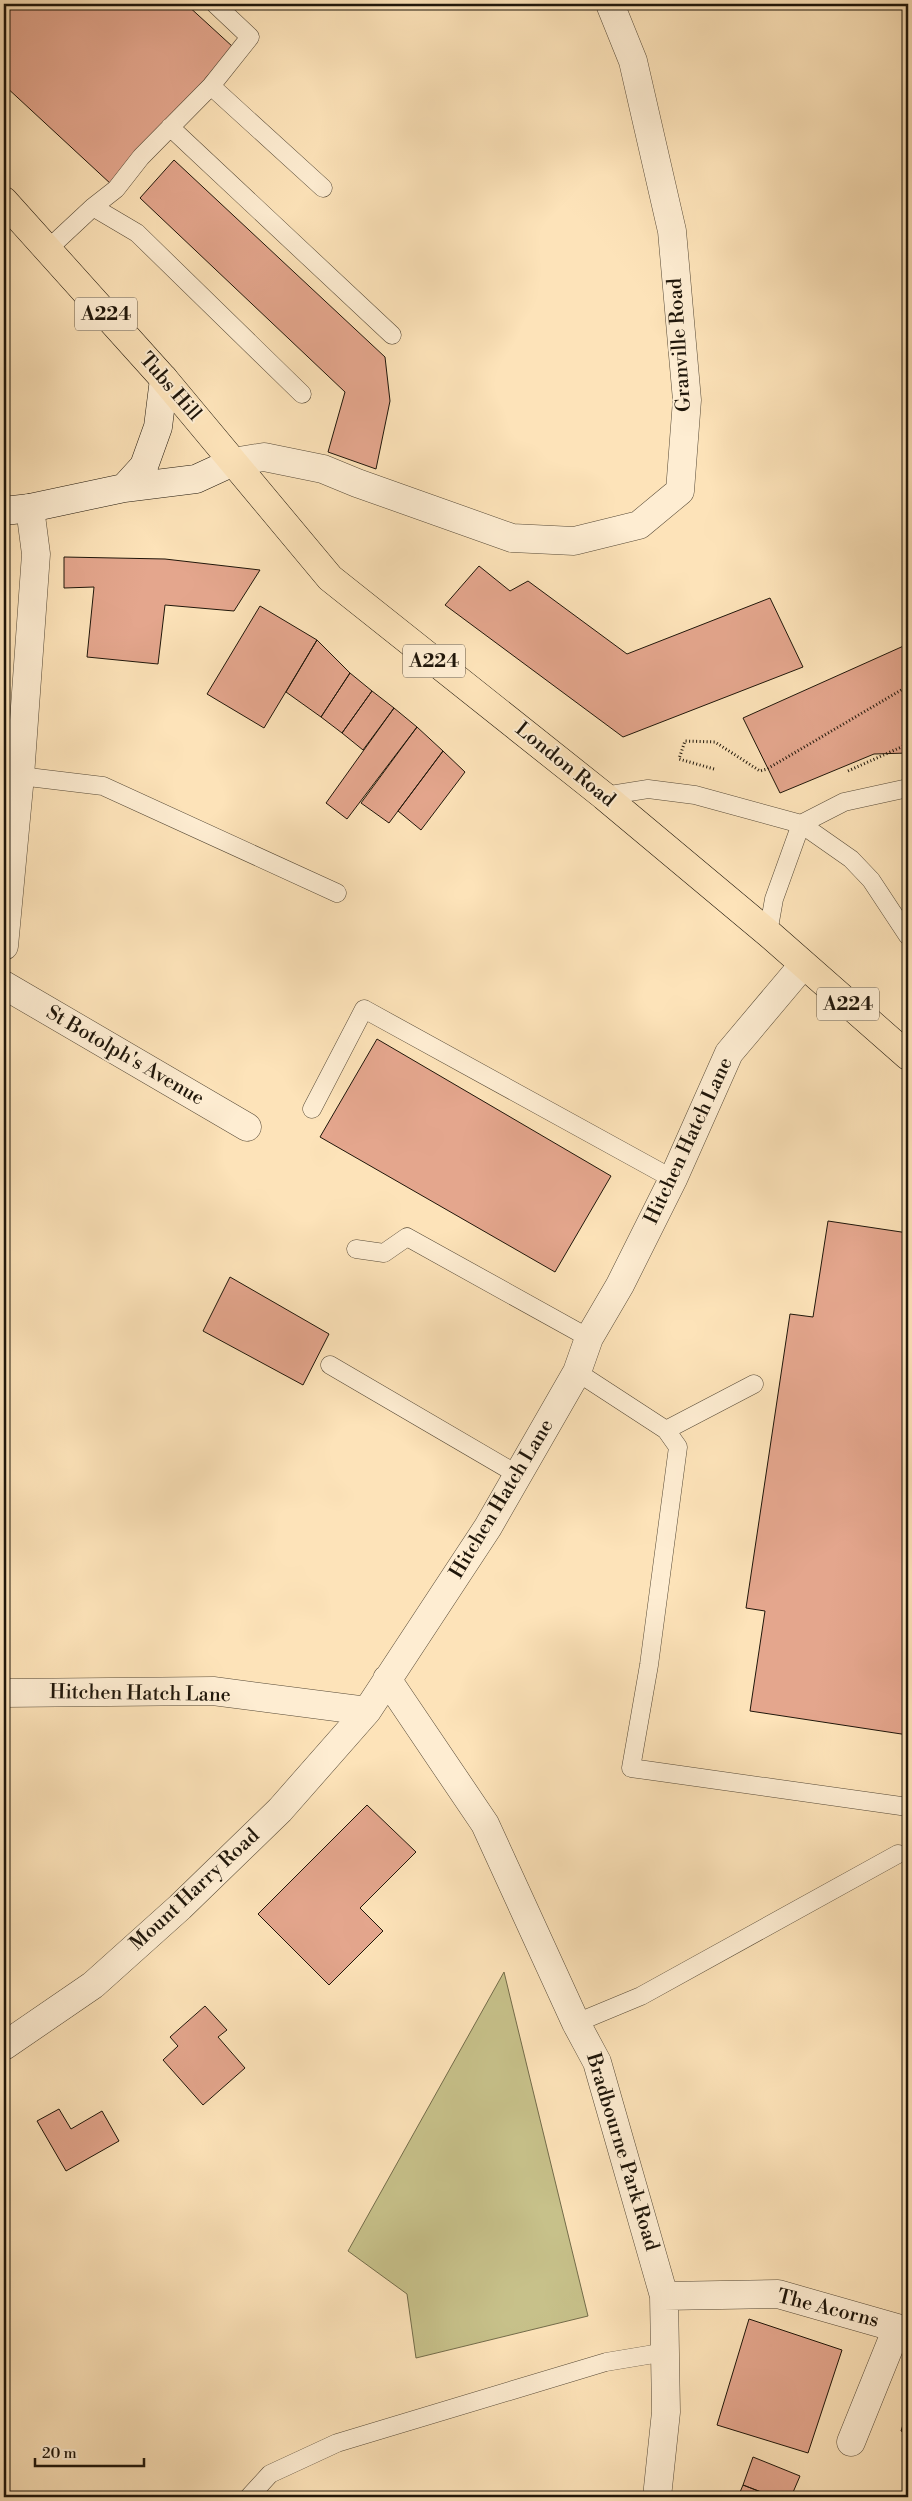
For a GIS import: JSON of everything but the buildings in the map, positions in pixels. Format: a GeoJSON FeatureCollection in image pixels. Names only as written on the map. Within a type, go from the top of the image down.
{"type":"FeatureCollection","features":[{"type":"Feature","properties":{"kind":"main road","name":"Tubs Hill"},"geometry":{"type":"LineString","coordinates":[[4,201],[164,379],[233,462]]}},
{"type":"Feature","properties":{"kind":"main road","name":"London Road"},"geometry":{"type":"LineString","coordinates":[[233,462],[330,578],[604,796],[768,933],[908,1056]]}},
{"type":"Feature","properties":{"kind":"street","name":"Granville Road"},"geometry":{"type":"LineString","coordinates":[[17,509],[124,488],[196,479],[233,462],[264,457],[322,469],[512,538],[574,540],[639,525],[680,491],[687,400],[672,231],[633,60],[610,4]]}},
{"type":"Feature","properties":{"kind":"street"},"geometry":{"type":"LineString","coordinates":[[124,488],[144,466],[158,427],[164,379]]}},
{"type":"Feature","properties":{"kind":"street"},"geometry":{"type":"LineString","coordinates":[[4,946],[20,776],[36,554],[17,509]]}},
{"type":"Feature","properties":{"kind":"street","name":"Hitchen Hatch Lane"},"geometry":{"type":"LineString","coordinates":[[4,1693],[213,1692],[367,1711],[520,1476],[577,1372],[589,1338],[620,1285],[673,1179],[729,1053],[803,965]]}},
{"type":"Feature","properties":{"kind":"street","name":"St Botolph's Avenue"},"geometry":{"type":"LineString","coordinates":[[4,985],[246,1127]]}},
{"type":"Feature","properties":{"kind":"street","name":"Bradbourne Park Road"},"geometry":{"type":"LineString","coordinates":[[387,1679],[485,1824],[576,2022],[597,2062],[664,2296],[666,2412],[657,2497]]}},
{"type":"Feature","properties":{"kind":"street","name":"Mount Harry Road"},"geometry":{"type":"LineString","coordinates":[[4,2046],[93,1985],[180,1907],[280,1810],[367,1711]]}},
{"type":"Feature","properties":{"kind":"street","name":"The Acorns"},"geometry":{"type":"LineString","coordinates":[[664,2296],[778,2294],[897,2328],[851,2442]]}},
{"type":"Feature","properties":{"kind":"lane"},"geometry":{"type":"LineString","coordinates":[[48,249],[93,206],[116,189],[141,157],[211,86],[250,37],[215,4]]}},
{"type":"Feature","properties":{"kind":"lane"},"geometry":{"type":"LineString","coordinates":[[211,86],[324,188]]}},
{"type":"Feature","properties":{"kind":"lane"},"geometry":{"type":"LineString","coordinates":[[170,128],[392,335]]}},
{"type":"Feature","properties":{"kind":"lane"},"geometry":{"type":"LineString","coordinates":[[93,206],[137,233],[302,394]]}},
{"type":"Feature","properties":{"kind":"lane"},"geometry":{"type":"LineString","coordinates":[[20,776],[103,786],[337,893]]}},
{"type":"Feature","properties":{"kind":"lane"},"geometry":{"type":"LineString","coordinates":[[768,933],[774,899],[801,824],[844,802],[908,788]]}},
{"type":"Feature","properties":{"kind":"lane"},"geometry":{"type":"LineString","coordinates":[[604,796],[648,789],[695,795],[801,824],[858,866],[871,880],[908,936]]}},
{"type":"Feature","properties":{"kind":"lane"},"geometry":{"type":"LineString","coordinates":[[312,1109],[364,1008],[673,1179]]}},
{"type":"Feature","properties":{"kind":"lane"},"geometry":{"type":"LineString","coordinates":[[356,1249],[384,1253],[407,1237],[589,1338]]}},
{"type":"Feature","properties":{"kind":"lane"},"geometry":{"type":"LineString","coordinates":[[330,1365],[520,1476]]}},
{"type":"Feature","properties":{"kind":"lane"},"geometry":{"type":"LineString","coordinates":[[577,1372],[666,1430],[678,1447],[649,1665],[631,1768],[908,1807]]}},
{"type":"Feature","properties":{"kind":"lane"},"geometry":{"type":"LineString","coordinates":[[666,1430],[754,1384]]}},
{"type":"Feature","properties":{"kind":"lane"},"geometry":{"type":"LineString","coordinates":[[576,2022],[640,1996],[898,1854]]}},
{"type":"Feature","properties":{"kind":"lane"},"geometry":{"type":"LineString","coordinates":[[249,2497],[270,2474],[337,2443],[606,2362],[666,2352]]}},
{"type":"Feature","properties":{"kind":"path"},"geometry":{"type":"LineString","coordinates":[[718,770],[679,758],[685,741],[715,742],[760,771],[767,769],[908,686]]}},
{"type":"Feature","properties":{"kind":"path"},"geometry":{"type":"LineString","coordinates":[[843,773],[908,744]]}},
{"type":"Feature","properties":{"kind":"shaded area"},"geometry":{"type":"Polygon","coordinates":[[[504,1972],[588,2316],[416,2358],[407,2294],[348,2251],[504,1972]]]}}]}
